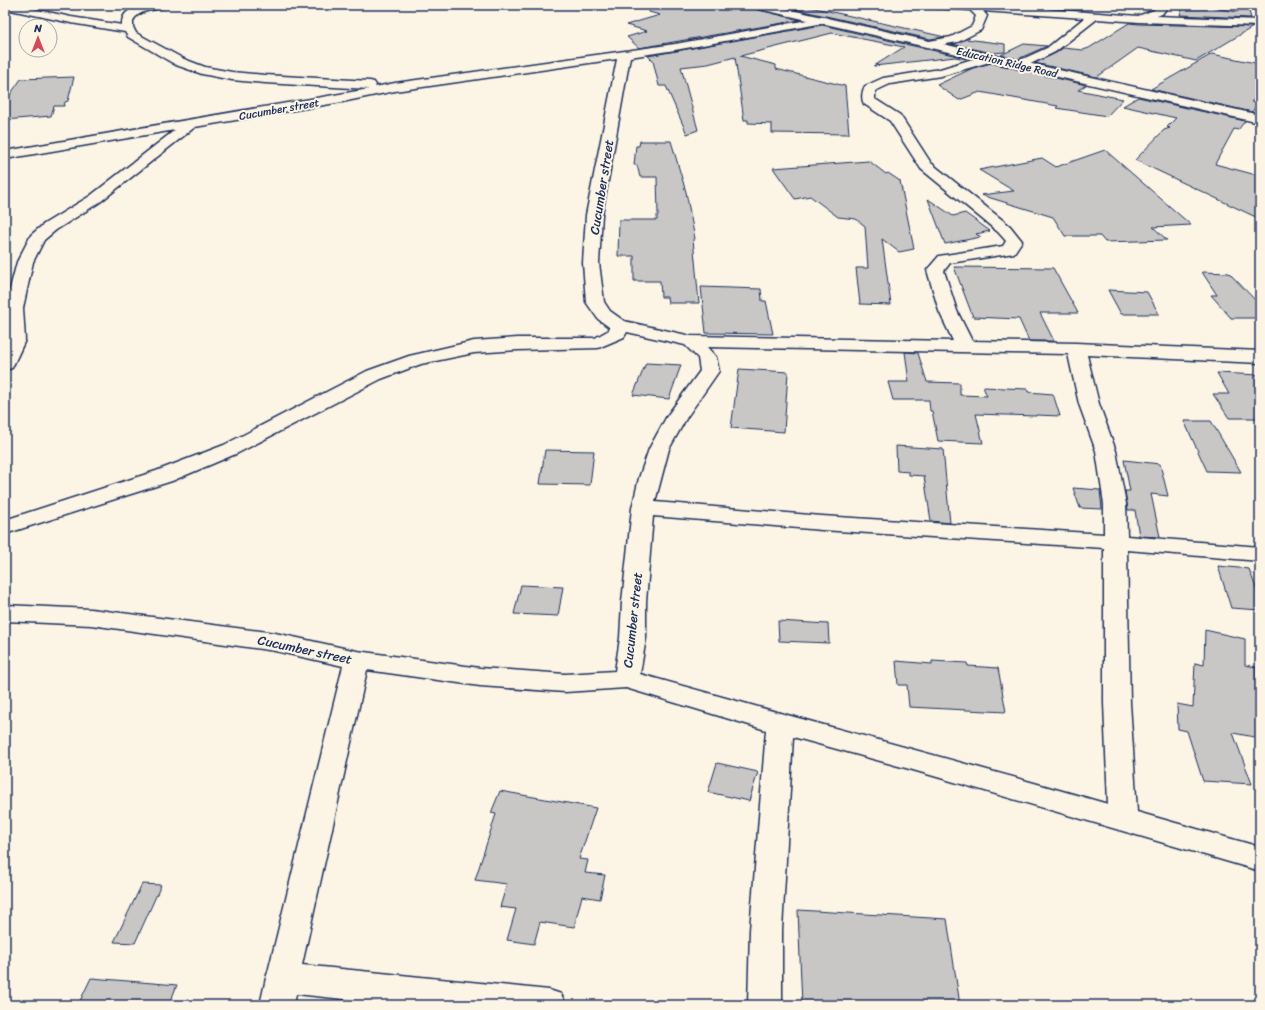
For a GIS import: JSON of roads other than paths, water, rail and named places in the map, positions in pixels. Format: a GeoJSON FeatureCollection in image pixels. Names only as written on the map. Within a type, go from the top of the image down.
{"type":"FeatureCollection","features":[{"type":"Feature","properties":{"kind":"street"},"geometry":{"type":"LineString","coordinates":[[6,5],[24,11],[128,29]]}},
{"type":"Feature","properties":{"kind":"street"},"geometry":{"type":"LineString","coordinates":[[161,5],[145,8],[134,13],[127,23],[128,29],[132,35],[180,62],[202,70],[265,79],[395,87]]}},
{"type":"Feature","properties":{"kind":"street","name":"Education Ridge Road"},"geometry":{"type":"LineString","coordinates":[[755,5],[1260,119]]}},
{"type":"Feature","properties":{"kind":"street"},"geometry":{"type":"LineString","coordinates":[[935,5],[973,6],[1139,19],[1260,23]]}},
{"type":"Feature","properties":{"kind":"street"},"geometry":{"type":"LineString","coordinates":[[1139,19],[1158,12],[1161,9],[1160,5]]}},
{"type":"Feature","properties":{"kind":"street"},"geometry":{"type":"LineString","coordinates":[[928,44],[954,40],[977,28],[982,16],[973,6]]}},
{"type":"Feature","properties":{"kind":"street"},"geometry":{"type":"LineString","coordinates":[[799,14],[816,7]]}},
{"type":"Feature","properties":{"kind":"street"},"geometry":{"type":"LineString","coordinates":[[1020,65],[1051,50],[1095,15]]}},
{"type":"Feature","properties":{"kind":"street","name":"Cucumber street"},"geometry":{"type":"LineString","coordinates":[[5,155],[342,98],[395,87],[675,48],[824,20]]}},
{"type":"Feature","properties":{"kind":"street","name":"Cucumber street"},"geometry":{"type":"LineString","coordinates":[[5,613],[91,617],[275,642],[357,660],[496,678],[565,683],[626,679],[633,638],[634,602],[643,508],[659,449],[677,416],[710,371],[707,357],[691,341],[618,325],[604,315],[595,302],[591,263],[594,215],[624,54]]}},
{"type":"Feature","properties":{"kind":"street"},"geometry":{"type":"LineString","coordinates":[[965,346],[948,311],[935,270],[945,259],[1008,250],[1014,241],[1004,229],[926,166],[896,118],[869,101],[869,89],[887,81],[941,72],[989,58]]}},
{"type":"Feature","properties":{"kind":"street"},"geometry":{"type":"LineString","coordinates":[[5,364],[16,340],[14,308],[25,262],[37,238],[50,227],[95,199],[192,124]]}},
{"type":"Feature","properties":{"kind":"street"},"geometry":{"type":"LineString","coordinates":[[5,167],[49,148]]}},
{"type":"Feature","properties":{"kind":"street"},"geometry":{"type":"LineString","coordinates":[[5,527],[164,476],[231,450],[374,375],[416,360],[474,347],[518,344],[598,343],[618,333],[618,325]]}},
{"type":"Feature","properties":{"kind":"street"},"geometry":{"type":"LineString","coordinates":[[691,341],[965,346],[1260,356]]}},
{"type":"Feature","properties":{"kind":"street"},"geometry":{"type":"LineString","coordinates":[[1076,350],[1089,404],[1106,451],[1115,504],[1117,703],[1123,820]]}},
{"type":"Feature","properties":{"kind":"street"},"geometry":{"type":"LineString","coordinates":[[643,508],[822,523],[1115,542],[1260,554]]}},
{"type":"Feature","properties":{"kind":"street"},"geometry":{"type":"LineString","coordinates":[[357,660],[279,992],[550,1005]]}},
{"type":"Feature","properties":{"kind":"street"},"geometry":{"type":"LineString","coordinates":[[626,679],[780,724],[913,759],[1260,859]]}},
{"type":"Feature","properties":{"kind":"street"},"geometry":{"type":"LineString","coordinates":[[765,1005],[766,930],[780,724]]}}]}
